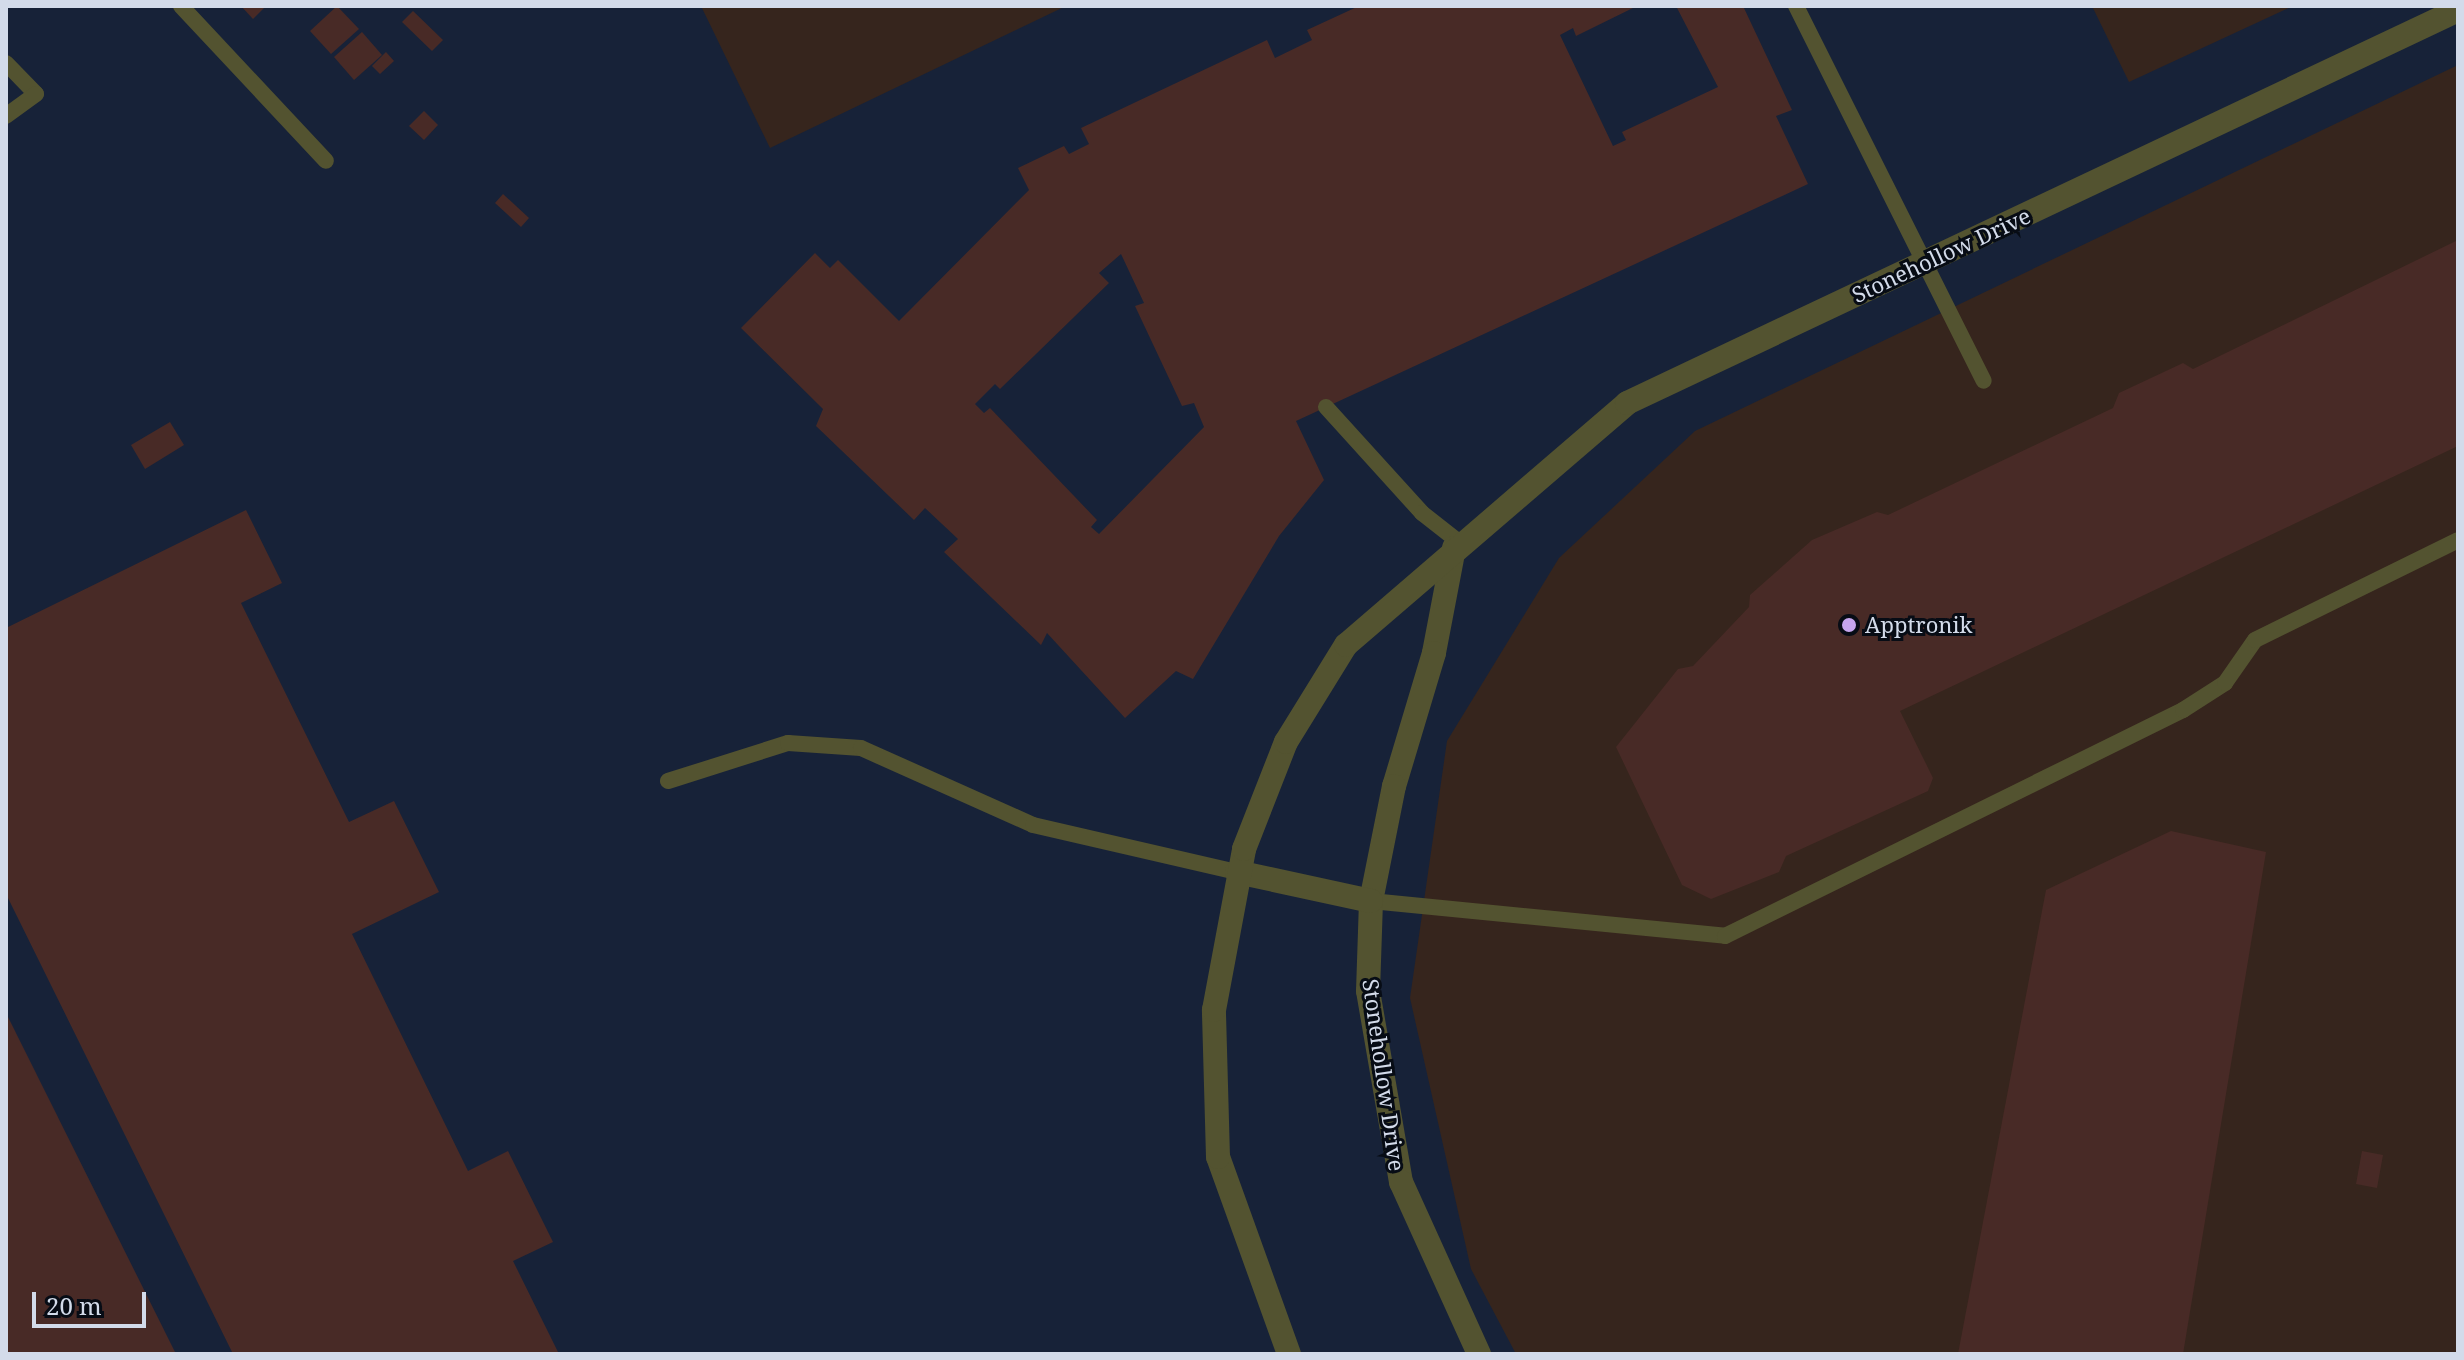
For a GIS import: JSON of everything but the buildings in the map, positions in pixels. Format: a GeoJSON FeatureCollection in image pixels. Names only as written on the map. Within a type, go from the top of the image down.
{"type":"FeatureCollection","features":[{"type":"Feature","properties":{"kind":"street","name":"Stonehollow Drive"},"geometry":{"type":"LineString","coordinates":[[1289,1354],[1218,1157],[1214,1010],[1237,872],[1286,742],[1346,645],[1457,545],[1627,403],[2458,10]]}},
{"type":"Feature","properties":{"kind":"street","name":"Stonehollow Drive"},"geometry":{"type":"LineString","coordinates":[[1457,545],[1434,653],[1394,786],[1371,901],[1368,991],[1401,1182],[1479,1354]]}},
{"type":"Feature","properties":{"kind":"street"},"geometry":{"type":"LineString","coordinates":[[1237,872],[1371,901]]}},
{"type":"Feature","properties":{"kind":"lane"},"geometry":{"type":"LineString","coordinates":[[181,6],[326,161]]}},
{"type":"Feature","properties":{"kind":"lane"},"geometry":{"type":"LineString","coordinates":[[1796,6],[1984,381]]}},
{"type":"Feature","properties":{"kind":"lane"},"geometry":{"type":"LineString","coordinates":[[6,63],[36,94],[6,116]]}},
{"type":"Feature","properties":{"kind":"lane"},"geometry":{"type":"LineString","coordinates":[[1326,407],[1422,513],[1457,545]]}},
{"type":"Feature","properties":{"kind":"lane"},"geometry":{"type":"LineString","coordinates":[[1371,901],[1725,936],[2183,710],[2225,683],[2255,640],[2458,540]]}},
{"type":"Feature","properties":{"kind":"lane"},"geometry":{"type":"LineString","coordinates":[[668,781],[788,743],[861,748],[1033,825],[1237,872]]}},
{"type":"Feature","properties":{"kind":"shaded area"},"geometry":{"type":"Polygon","coordinates":[[[701,6],[1066,6],[770,148],[701,6]]]}},
{"type":"Feature","properties":{"kind":"shaded area"},"geometry":{"type":"Polygon","coordinates":[[[2092,6],[2293,6],[2129,82],[2092,6]]]}},
{"type":"Feature","properties":{"kind":"shaded area"},"geometry":{"type":"Polygon","coordinates":[[[2458,65],[2458,1354],[1516,1354],[1471,1269],[1410,998],[1447,741],[1559,558],[1695,431],[2458,65]]]}},
{"type":"Feature","properties":{"kind":"place","name":"Apptronik"},"geometry":{"type":"Point","coordinates":[1849,625]}}]}
